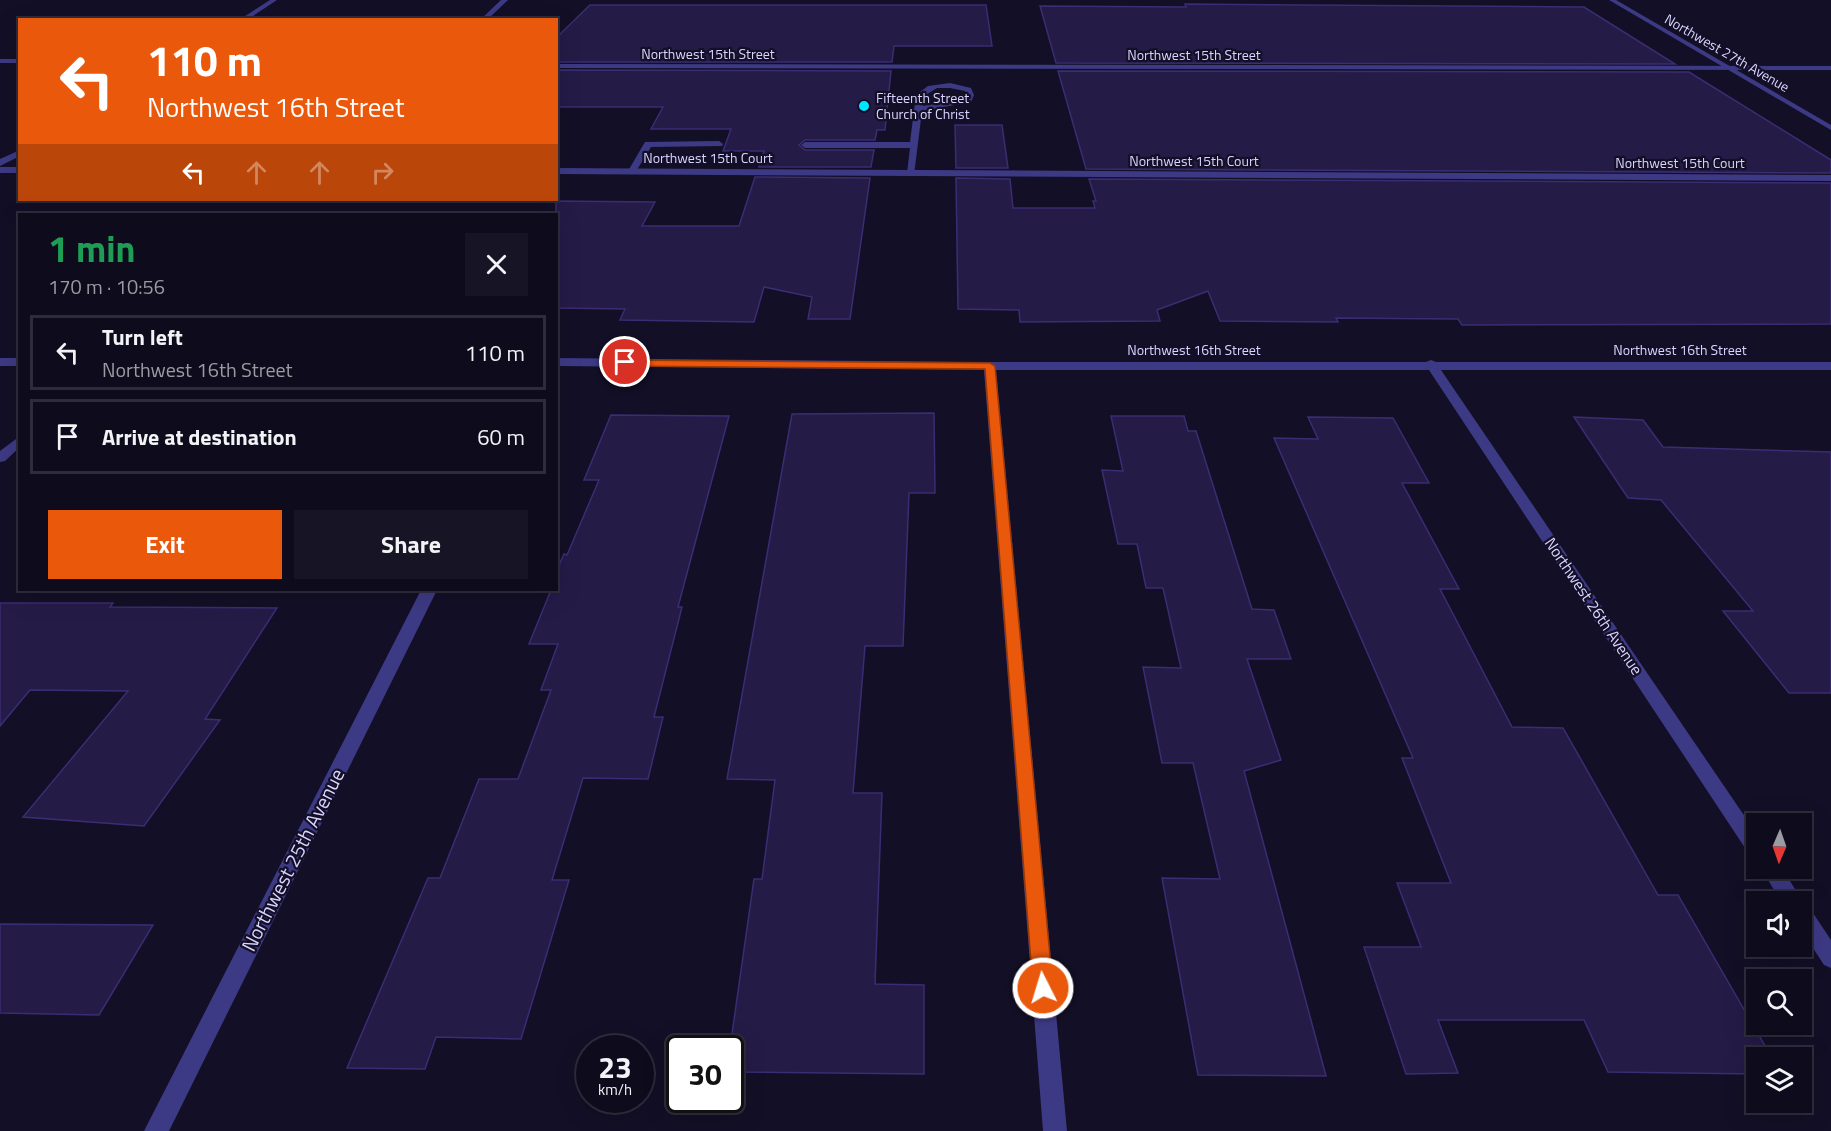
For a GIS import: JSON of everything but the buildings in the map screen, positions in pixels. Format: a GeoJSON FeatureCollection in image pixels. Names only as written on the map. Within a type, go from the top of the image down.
{"type":"FeatureCollection","features":[{"type":"Feature","properties":{"kind":"street"},"geometry":{"type":"LineString","coordinates":[[245,18],[274,0]]}},
{"type":"Feature","properties":{"kind":"street"},"geometry":{"type":"LineString","coordinates":[[485,18],[505,0]]}},
{"type":"Feature","properties":{"kind":"street","name":"Northwest 27th Avenue"},"geometry":{"type":"LineString","coordinates":[[1612,0],[1831,128]]}},
{"type":"Feature","properties":{"kind":"street"},"geometry":{"type":"LineString","coordinates":[[0,61],[18,61]]}},
{"type":"Feature","properties":{"kind":"street","name":"Northwest 15th Street"},"geometry":{"type":"LineString","coordinates":[[558,66],[1831,68]]}},
{"type":"Feature","properties":{"kind":"street"},"geometry":{"type":"LineString","coordinates":[[911,173],[918,109],[920,95],[933,87],[960,87],[968,90],[970,95],[968,100],[959,103],[918,109]]}},
{"type":"Feature","properties":{"kind":"street"},"geometry":{"type":"LineString","coordinates":[[632,171],[648,144],[719,144]]}},
{"type":"Feature","properties":{"kind":"street"},"geometry":{"type":"LineString","coordinates":[[805,145],[914,145]]}},
{"type":"Feature","properties":{"kind":"street"},"geometry":{"type":"LineString","coordinates":[[0,163],[18,153]]}},
{"type":"Feature","properties":{"kind":"street"},"geometry":{"type":"LineString","coordinates":[[0,170],[18,170]]}},
{"type":"Feature","properties":{"kind":"street","name":"Northwest 15th Court"},"geometry":{"type":"LineString","coordinates":[[558,171],[1831,178]]}},
{"type":"Feature","properties":{"kind":"street"},"geometry":{"type":"LineString","coordinates":[[0,362],[18,362]]}},
{"type":"Feature","properties":{"kind":"street","name":"Northwest 16th Street"},"geometry":{"type":"LineString","coordinates":[[558,362],[990,366],[1431,364],[1831,366]]}},
{"type":"Feature","properties":{"kind":"street","name":"Northwest 26th Avenue"},"geometry":{"type":"LineString","coordinates":[[1431,364],[1746,833]]}},
{"type":"Feature","properties":{"kind":"street"},"geometry":{"type":"LineString","coordinates":[[990,366],[1055,1131]]}},
{"type":"Feature","properties":{"kind":"street"},"geometry":{"type":"LineString","coordinates":[[0,458],[18,442]]}},
{"type":"Feature","properties":{"kind":"street","name":"Northwest 25th Avenue"},"geometry":{"type":"LineString","coordinates":[[156,1131],[428,591]]}},
{"type":"Feature","properties":{"kind":"street"},"geometry":{"type":"LineString","coordinates":[[1812,929],[1831,958]]}},
{"type":"Feature","properties":{"kind":"place","name":"Fifteenth Street Church of Christ"},"geometry":{"type":"Point","coordinates":[864,106]}},
{"type":"Feature","properties":{"kind":"route"},"geometry":{"type":"LineString","coordinates":[[625,362],[990,366],[1043,988]]}}]}
